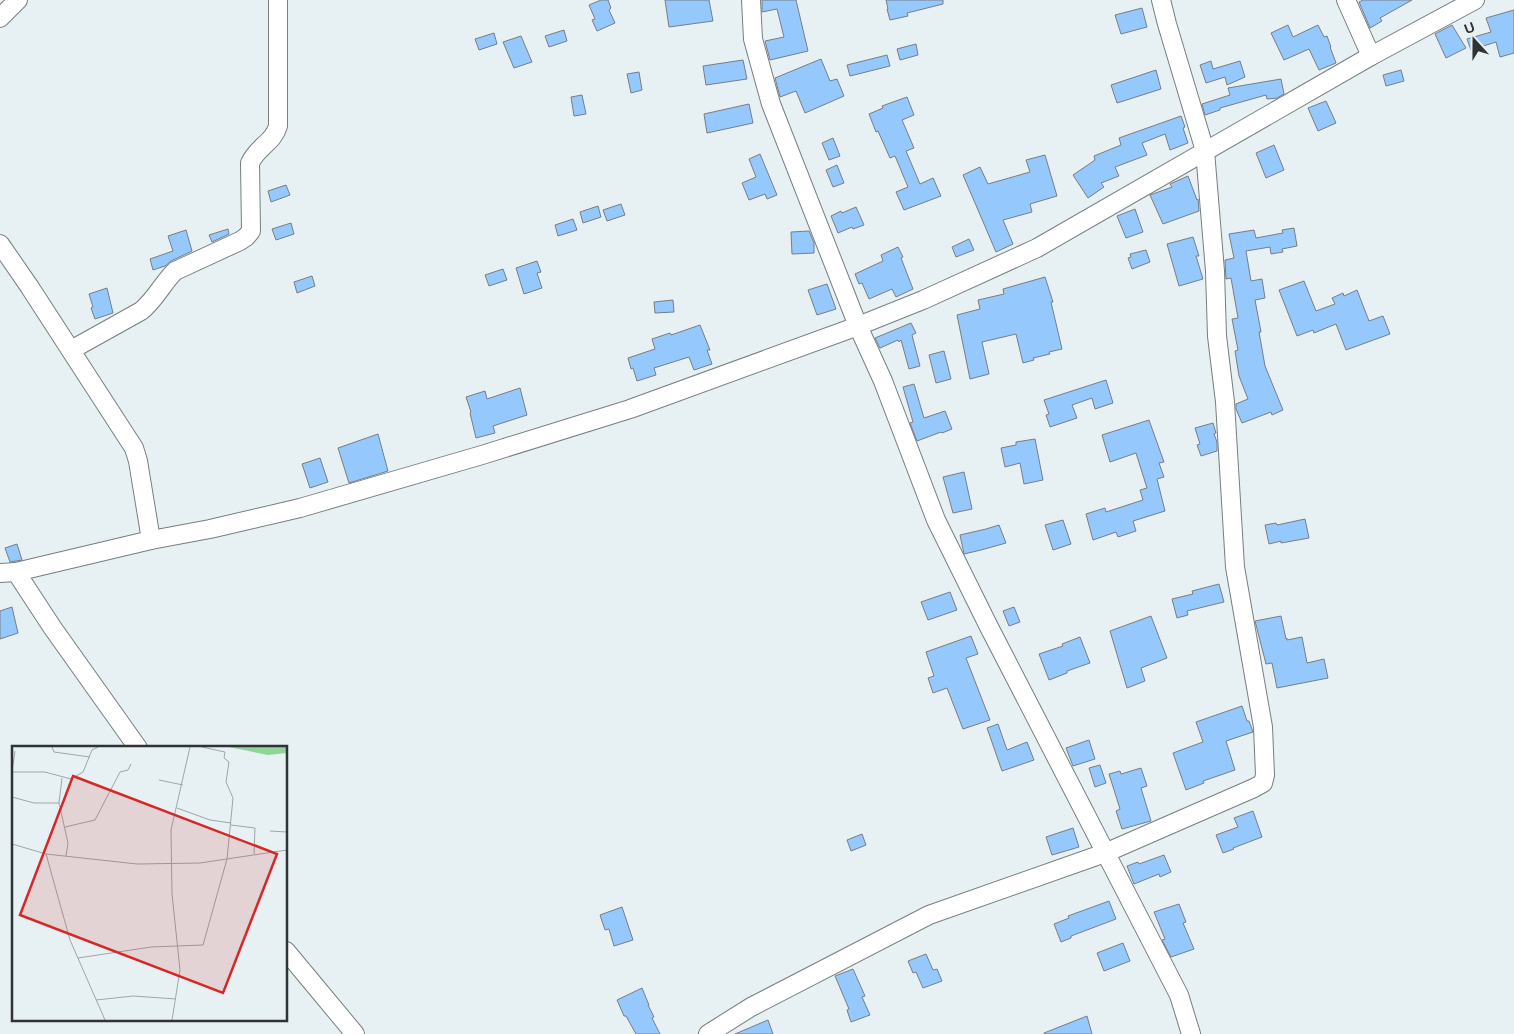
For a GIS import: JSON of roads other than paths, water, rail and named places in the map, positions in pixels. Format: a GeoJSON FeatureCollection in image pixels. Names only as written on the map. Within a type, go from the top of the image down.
{"type":"FeatureCollection","features":[{"type":"Feature","properties":{"kind":"street"},"geometry":{"type":"LineString","coordinates":[[0,18],[18,0]]}},
{"type":"Feature","properties":{"kind":"street"},"geometry":{"type":"LineString","coordinates":[[71,350],[141,311],[150,304],[167,278],[175,271],[240,241],[251,231],[250,163],[254,153],[275,136],[278,126],[278,0]]}},
{"type":"Feature","properties":{"kind":"street"},"geometry":{"type":"LineString","coordinates":[[751,0],[753,39],[771,104],[858,326],[883,381],[936,520],[1178,995],[1191,1034]]}},
{"type":"Feature","properties":{"kind":"street"},"geometry":{"type":"LineString","coordinates":[[708,1034],[751,1007],[929,915],[1105,852],[1263,783],[1265,775],[1263,727],[1235,567],[1225,402],[1217,336],[1215,271],[1205,151],[1167,24],[1162,0]]}},
{"type":"Feature","properties":{"kind":"street"},"geometry":{"type":"LineString","coordinates":[[1346,0],[1371,56]]}},
{"type":"Feature","properties":{"kind":"street"},"geometry":{"type":"LineString","coordinates":[[137,746],[52,627],[8,573],[300,508],[630,409],[858,326],[923,300],[1037,248],[1371,56],[1475,0]]}},
{"type":"Feature","properties":{"kind":"street"},"geometry":{"type":"LineString","coordinates":[[0,244],[134,448],[138,460],[151,540]]}},
{"type":"Feature","properties":{"kind":"street"},"geometry":{"type":"LineString","coordinates":[[288,954],[354,1034]]}}]}
